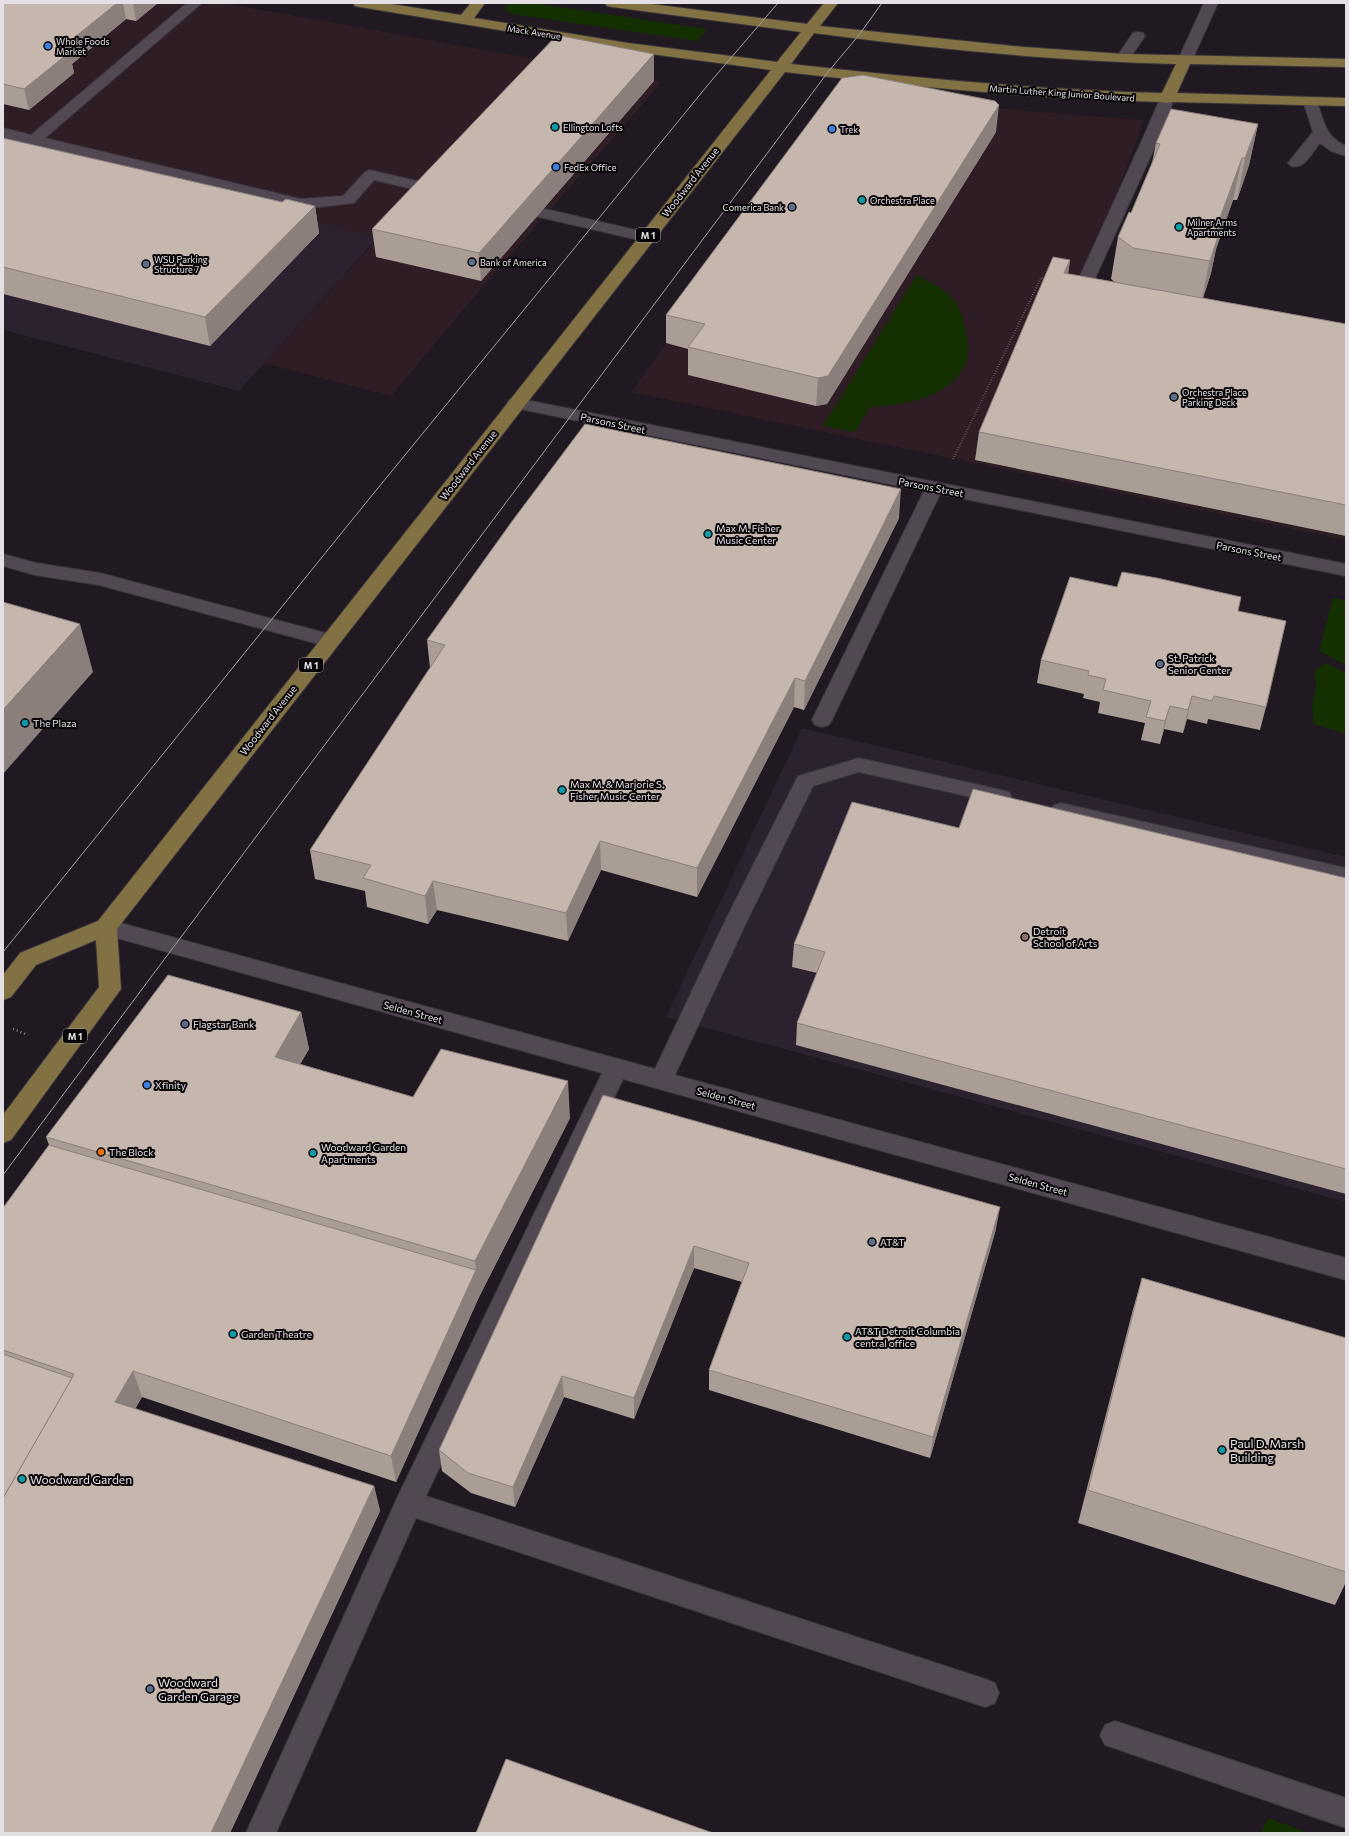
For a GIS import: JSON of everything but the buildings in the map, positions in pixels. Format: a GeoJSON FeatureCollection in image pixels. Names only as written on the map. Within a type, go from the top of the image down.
{"type":"FeatureCollection","features":[{"type":"Feature","properties":{"kind":"main road","name":"Mack Avenue"},"geometry":{"type":"LineString","coordinates":[[360,3],[628,47],[780,67]]}},
{"type":"Feature","properties":{"kind":"main road"},"geometry":{"type":"LineString","coordinates":[[465,20],[478,3]]}},
{"type":"Feature","properties":{"kind":"main road"},"geometry":{"type":"LineString","coordinates":[[612,3],[810,29],[1008,50],[1123,58],[1346,63]]}},
{"type":"Feature","properties":{"kind":"main road","name":"Woodward Avenue"},"geometry":{"type":"LineString","coordinates":[[3,991],[28,960],[106,927],[647,236],[768,85],[780,67],[830,3]]}},
{"type":"Feature","properties":{"kind":"main road"},"geometry":{"type":"LineString","coordinates":[[1166,99],[1185,60]]}},
{"type":"Feature","properties":{"kind":"main road","name":"Martin Luther King Junior Boulevard"},"geometry":{"type":"LineString","coordinates":[[780,67],[912,82],[1096,96],[1166,99],[1346,102]]}},
{"type":"Feature","properties":{"kind":"main road","name":"M 1"},"geometry":{"type":"LineString","coordinates":[[3,1133],[110,989],[106,927]]}},
{"type":"Feature","properties":{"kind":"street"},"geometry":{"type":"LineString","coordinates":[[34,140],[195,3]]}},
{"type":"Feature","properties":{"kind":"street"},"geometry":{"type":"LineString","coordinates":[[1185,60],[1211,3]]}},
{"type":"Feature","properties":{"kind":"street"},"geometry":{"type":"LineString","coordinates":[[1123,58],[1138,36]]}},
{"type":"Feature","properties":{"kind":"street"},"geometry":{"type":"LineString","coordinates":[[1083,287],[1151,138],[1166,99]]}},
{"type":"Feature","properties":{"kind":"street"},"geometry":{"type":"LineString","coordinates":[[1310,101],[1319,134],[1327,142],[1346,151]]}},
{"type":"Feature","properties":{"kind":"street"},"geometry":{"type":"LineString","coordinates":[[3,133],[301,204],[348,200],[370,175],[438,190]]}},
{"type":"Feature","properties":{"kind":"street"},"geometry":{"type":"LineString","coordinates":[[1296,163],[1319,134]]}},
{"type":"Feature","properties":{"kind":"street"},"geometry":{"type":"LineString","coordinates":[[541,213],[647,236]]}},
{"type":"Feature","properties":{"kind":"street","name":"Parsons Street"},"geometry":{"type":"LineString","coordinates":[[516,403],[1346,570]]}},
{"type":"Feature","properties":{"kind":"street"},"geometry":{"type":"LineString","coordinates":[[822,720],[934,488]]}},
{"type":"Feature","properties":{"kind":"street"},"geometry":{"type":"LineString","coordinates":[[3,560],[35,569],[100,579],[330,641]]}},
{"type":"Feature","properties":{"kind":"street"},"geometry":{"type":"LineString","coordinates":[[661,1080],[737,919],[806,781],[859,765],[1346,876]]}},
{"type":"Feature","properties":{"kind":"street","name":"Selden Street"},"geometry":{"type":"LineString","coordinates":[[106,927],[1346,1269]]}},
{"type":"Feature","properties":{"kind":"street"},"geometry":{"type":"LineString","coordinates":[[260,1833],[408,1503],[616,1068]]}},
{"type":"Feature","properties":{"kind":"street"},"geometry":{"type":"LineString","coordinates":[[408,1503],[985,1693]]}},
{"type":"Feature","properties":{"kind":"street"},"geometry":{"type":"LineString","coordinates":[[1115,1735],[1346,1813]]}},
{"type":"Feature","properties":{"kind":"path"},"geometry":{"type":"LineString","coordinates":[[952,462],[1041,278],[1083,287]]}},
{"type":"Feature","properties":{"kind":"path"},"geometry":{"type":"LineString","coordinates":[[13,1029],[29,1036]]}},
{"type":"Feature","properties":{"kind":"shaded area"},"geometry":{"type":"Polygon","coordinates":[[[3,3],[223,3],[662,82],[474,297],[391,396],[264,363],[378,238],[3,148],[3,3]]]}},
{"type":"Feature","properties":{"kind":"shaded area","name":"Orchestra Place"},"geometry":{"type":"Polygon","coordinates":[[[847,93],[1038,112],[1143,120],[1138,138],[1076,298],[1346,346],[1346,540],[631,392],[847,93]]]}},
{"type":"Feature","properties":{"kind":"shaded area","name":"WSU Parking Structure 7"},"geometry":{"type":"Polygon","coordinates":[[[3,148],[378,237],[239,391],[3,330],[3,148]]]}},
{"type":"Feature","properties":{"kind":"shaded area","name":"Detroit School of Arts"},"geometry":{"type":"Polygon","coordinates":[[[802,728],[1346,857],[1346,1202],[666,1017],[802,728]]]}},
{"type":"Feature","properties":{"kind":"green space"},"geometry":{"type":"Polygon","coordinates":[[[509,3],[532,3],[707,29],[697,41],[512,14],[504,9],[509,3]]]}},
{"type":"Feature","properties":{"kind":"green space"},"geometry":{"type":"Polygon","coordinates":[[[917,275],[944,291],[950,296],[960,310],[966,332],[968,349],[968,356],[961,372],[952,383],[927,397],[898,404],[870,407],[855,432],[823,426],[917,275]]]}},
{"type":"Feature","properties":{"kind":"green space"},"geometry":{"type":"Polygon","coordinates":[[[1333,598],[1346,600],[1346,665],[1319,651],[1333,598]]]}},
{"type":"Feature","properties":{"kind":"green space"},"geometry":{"type":"Polygon","coordinates":[[[1326,663],[1346,673],[1346,734],[1314,724],[1312,706],[1316,686],[1314,674],[1316,669],[1326,663]]]}},
{"type":"Feature","properties":{"kind":"green space"},"geometry":{"type":"Polygon","coordinates":[[[1268,1818],[1309,1833],[1261,1833],[1268,1818]]]}},
{"type":"Feature","properties":{"kind":"tram line"},"geometry":{"type":"LineString","coordinates":[[3,952],[369,499],[712,80],[778,3]]}},
{"type":"Feature","properties":{"kind":"tram line"},"geometry":{"type":"LineString","coordinates":[[3,1175],[828,72],[859,35],[882,3]]}},
{"type":"Feature","properties":{"kind":"place","name":"Whole Foods Market"},"geometry":{"type":"Point","coordinates":[48,46]}},
{"type":"Feature","properties":{"kind":"place","name":"Ellington Lofts"},"geometry":{"type":"Point","coordinates":[555,127]}},
{"type":"Feature","properties":{"kind":"place","name":"Trek"},"geometry":{"type":"Point","coordinates":[832,129]}},
{"type":"Feature","properties":{"kind":"place","name":"FedEx Office"},"geometry":{"type":"Point","coordinates":[556,167]}},
{"type":"Feature","properties":{"kind":"place","name":"Orchestra Place"},"geometry":{"type":"Point","coordinates":[862,200]}},
{"type":"Feature","properties":{"kind":"place","name":"Comerica Bank"},"geometry":{"type":"Point","coordinates":[792,207]}},
{"type":"Feature","properties":{"kind":"place","name":"Milner Arms Apartments"},"geometry":{"type":"Point","coordinates":[1179,227]}},
{"type":"Feature","properties":{"kind":"place","name":"Bank of America"},"geometry":{"type":"Point","coordinates":[472,262]}},
{"type":"Feature","properties":{"kind":"place","name":"WSU Parking Structure 7"},"geometry":{"type":"Point","coordinates":[146,264]}},
{"type":"Feature","properties":{"kind":"place","name":"Orchestra Place Parking Deck"},"geometry":{"type":"Point","coordinates":[1174,397]}},
{"type":"Feature","properties":{"kind":"place","name":"Max M. Fisher Music Center"},"geometry":{"type":"Point","coordinates":[708,534]}},
{"type":"Feature","properties":{"kind":"place","name":"St. Patrick Senior Center"},"geometry":{"type":"Point","coordinates":[1160,664]}},
{"type":"Feature","properties":{"kind":"place","name":"The Plaza"},"geometry":{"type":"Point","coordinates":[25,723]}},
{"type":"Feature","properties":{"kind":"place","name":"Max M. & Marjorie S. Fisher Music Center"},"geometry":{"type":"Point","coordinates":[562,790]}},
{"type":"Feature","properties":{"kind":"place","name":"Detroit School of Arts"},"geometry":{"type":"Point","coordinates":[1025,937]}},
{"type":"Feature","properties":{"kind":"place","name":"Flagstar Bank"},"geometry":{"type":"Point","coordinates":[185,1024]}},
{"type":"Feature","properties":{"kind":"place","name":"Xfinity"},"geometry":{"type":"Point","coordinates":[147,1085]}},
{"type":"Feature","properties":{"kind":"place","name":"The Block"},"geometry":{"type":"Point","coordinates":[101,1152]}},
{"type":"Feature","properties":{"kind":"place","name":"Woodward Garden Apartments"},"geometry":{"type":"Point","coordinates":[313,1153]}},
{"type":"Feature","properties":{"kind":"place","name":"AT&T"},"geometry":{"type":"Point","coordinates":[872,1242]}},
{"type":"Feature","properties":{"kind":"place","name":"Garden Theatre"},"geometry":{"type":"Point","coordinates":[233,1334]}},
{"type":"Feature","properties":{"kind":"place","name":"AT&T Detroit Columbia central office"},"geometry":{"type":"Point","coordinates":[847,1337]}},
{"type":"Feature","properties":{"kind":"place","name":"Paul D. Marsh Building"},"geometry":{"type":"Point","coordinates":[1222,1450]}},
{"type":"Feature","properties":{"kind":"place","name":"Woodward Garden"},"geometry":{"type":"Point","coordinates":[22,1479]}},
{"type":"Feature","properties":{"kind":"place","name":"Woodward Garden Garage"},"geometry":{"type":"Point","coordinates":[150,1689]}}]}
